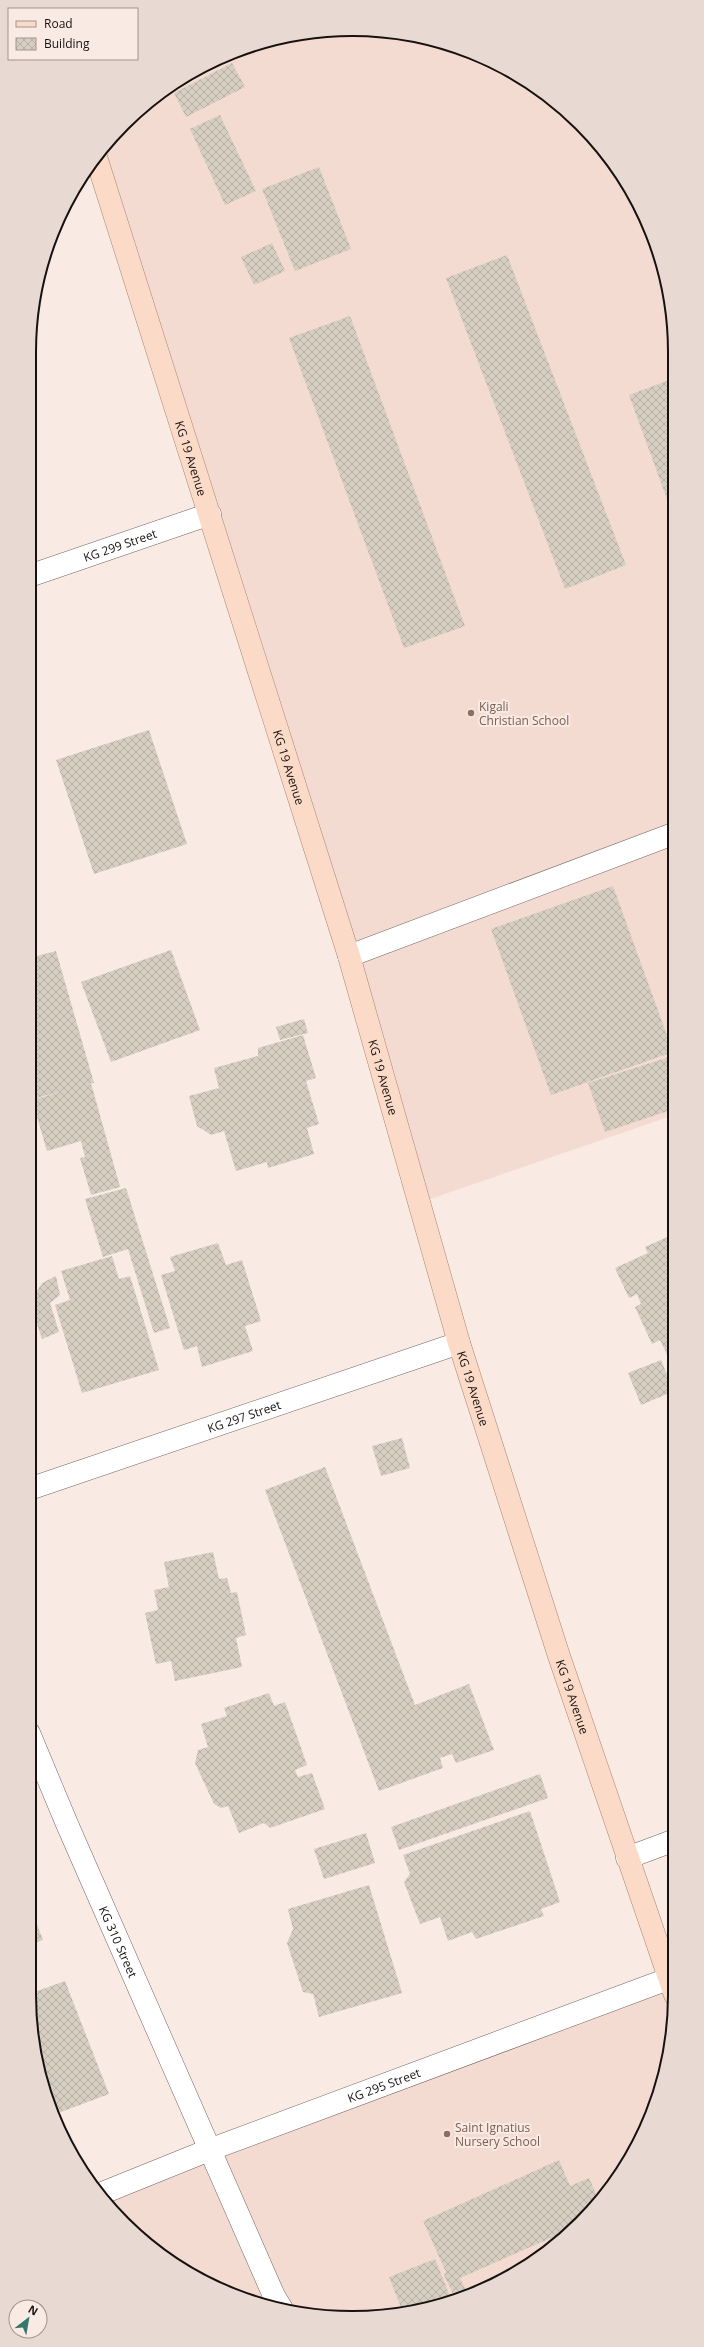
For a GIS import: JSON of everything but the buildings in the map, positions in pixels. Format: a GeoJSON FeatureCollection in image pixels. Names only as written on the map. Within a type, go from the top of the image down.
{"type":"FeatureCollection","features":[{"type":"Feature","properties":{"kind":"main road","name":"KG 19 Avenue"},"geometry":{"type":"LineString","coordinates":[[98,164],[350,956],[459,1343],[559,1656],[668,1978]]}},
{"type":"Feature","properties":{"kind":"street","name":"KG 299 Street"},"geometry":{"type":"LineString","coordinates":[[36,574],[210,514]]}},
{"type":"Feature","properties":{"kind":"street"},"geometry":{"type":"LineString","coordinates":[[350,956],[668,836]]}},
{"type":"Feature","properties":{"kind":"street","name":"KG 297 Street"},"geometry":{"type":"LineString","coordinates":[[36,1487],[459,1343]]}},
{"type":"Feature","properties":{"kind":"street","name":"KG 310 Street"},"geometry":{"type":"LineString","coordinates":[[36,1749],[209,2150],[278,2302]]}},
{"type":"Feature","properties":{"kind":"street"},"geometry":{"type":"LineString","coordinates":[[627,1858],[668,1843]]}},
{"type":"Feature","properties":{"kind":"street","name":"KG 295 Street"},"geometry":{"type":"LineString","coordinates":[[105,2192],[209,2150],[668,1988]]}},
{"type":"Feature","properties":{"kind":"shaded area","name":"Kigali Christian School"},"geometry":{"type":"Polygon","coordinates":[[[352,36],[393,39],[414,42],[454,53],[473,60],[510,78],[528,89],[560,114],[590,144],[603,160],[615,176],[635,212],[644,231],[657,270],[662,290],[667,331],[668,1117],[419,1203],[100,161],[114,144],[144,114],[176,89],[194,78],[231,60],[270,47],[290,42],[331,37],[352,36]]]}},
{"type":"Feature","properties":{"kind":"shaded area","name":"Saint Ignatius Nursery School"},"geometry":{"type":"Polygon","coordinates":[[[668,1979],[665,2036],[657,2077],[644,2116],[626,2153],[615,2171],[590,2203],[560,2233],[528,2258],[510,2269],[473,2287],[414,2305],[373,2310],[331,2310],[290,2305],[270,2300],[231,2287],[194,2269],[176,2258],[144,2233],[108,2195],[668,1979]]]}},
{"type":"Feature","properties":{"kind":"place","name":"Kigali Christian School"},"geometry":{"type":"Point","coordinates":[471,713]}},
{"type":"Feature","properties":{"kind":"place","name":"Saint Ignatius Nursery School"},"geometry":{"type":"Point","coordinates":[447,2134]}}]}
